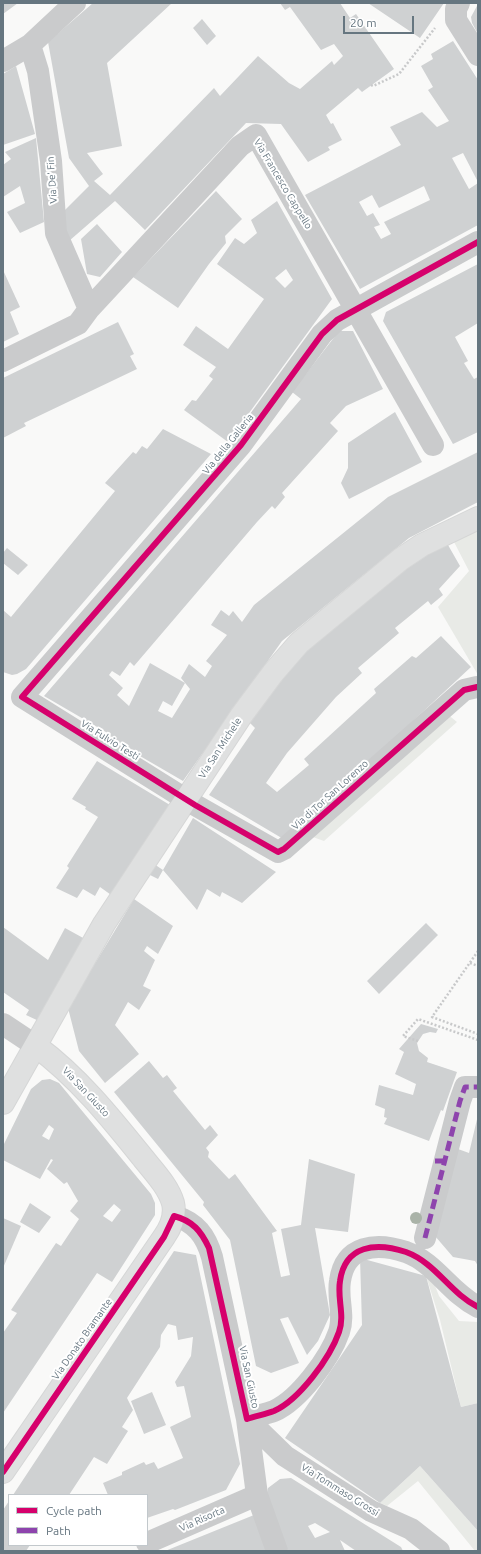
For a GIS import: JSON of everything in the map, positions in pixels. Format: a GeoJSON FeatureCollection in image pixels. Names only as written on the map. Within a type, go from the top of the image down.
{"type":"FeatureCollection","features":[{"type":"Feature","properties":{"kind":"street"},"geometry":{"type":"LineString","coordinates":[[3,61],[30,45],[74,3]]}},
{"type":"Feature","properties":{"kind":"street"},"geometry":{"type":"LineString","coordinates":[[459,3],[456,9],[456,20],[478,55]]}},
{"type":"Feature","properties":{"kind":"street","name":"Via De' Fin"},"geometry":{"type":"LineString","coordinates":[[30,45],[38,71],[51,161],[56,233],[89,309]]}},
{"type":"Feature","properties":{"kind":"street","name":"Via Francesco Cappello"},"geometry":{"type":"LineString","coordinates":[[3,361],[78,324],[89,309],[240,146],[256,135],[433,445]]}},
{"type":"Feature","properties":{"kind":"street","name":"Via della Galleria"},"geometry":{"type":"LineString","coordinates":[[22,697],[241,445],[322,334],[337,320],[478,242]]}},
{"type":"Feature","properties":{"kind":"street","name":"Via San Michele"},"geometry":{"type":"LineString","coordinates":[[3,1102],[104,924],[241,716],[273,673],[299,643],[401,559],[422,545],[478,518]]}},
{"type":"Feature","properties":{"kind":"street","name":"Via di Tor San Lorenzo"},"geometry":{"type":"LineString","coordinates":[[186,799],[278,852],[284,849],[464,690],[477,687]]}},
{"type":"Feature","properties":{"kind":"street","name":"Via Fulvio Testi"},"geometry":{"type":"LineString","coordinates":[[22,697],[186,799]]}},
{"type":"Feature","properties":{"kind":"street"},"geometry":{"type":"LineString","coordinates":[[3,1024],[36,1046]]}},
{"type":"Feature","properties":{"kind":"street","name":"Via San Giusto"},"geometry":{"type":"LineString","coordinates":[[36,1046],[82,1086],[167,1189],[173,1205],[174,1216],[190,1222],[196,1227],[209,1248],[248,1419],[274,1411],[293,1398],[313,1375],[327,1355],[338,1334],[341,1324],[342,1310],[340,1290],[342,1274],[350,1258],[358,1250],[363,1248],[387,1248],[410,1254],[434,1269],[478,1307]]}},
{"type":"Feature","properties":{"kind":"street"},"geometry":{"type":"LineString","coordinates":[[425,1238],[439,1161],[465,1087],[478,1087]]}},
{"type":"Feature","properties":{"kind":"street","name":"Via Donato Bramante"},"geometry":{"type":"LineString","coordinates":[[3,1472],[167,1234],[174,1216]]}},
{"type":"Feature","properties":{"kind":"street"},"geometry":{"type":"LineString","coordinates":[[248,1419],[256,1495],[276,1551]]}},
{"type":"Feature","properties":{"kind":"street","name":"Via Tommaso Grossi"},"geometry":{"type":"LineString","coordinates":[[248,1419],[285,1456],[372,1511],[411,1529],[439,1551]]}},
{"type":"Feature","properties":{"kind":"street","name":"Via Risorta"},"geometry":{"type":"LineString","coordinates":[[148,1543],[256,1495]]}},
{"type":"Feature","properties":{"kind":"street"},"geometry":{"type":"LineString","coordinates":[[129,1551],[141,1546]]}},
{"type":"Feature","properties":{"kind":"path"},"geometry":{"type":"LineString","coordinates":[[372,85],[374,86],[400,74],[429,35]]}},
{"type":"Feature","properties":{"kind":"path"},"geometry":{"type":"LineString","coordinates":[[478,951],[432,1017],[478,1034]]}},
{"type":"Feature","properties":{"kind":"path"},"geometry":{"type":"LineString","coordinates":[[470,963],[478,966]]}},
{"type":"Feature","properties":{"kind":"path"},"geometry":{"type":"LineString","coordinates":[[418,1041],[403,1036],[418,1019],[478,1040]]}},
{"type":"Feature","properties":{"kind":"shaded area"},"geometry":{"type":"Polygon","coordinates":[[[478,530],[478,675],[438,607],[469,571],[454,542],[478,530]]]}},
{"type":"Feature","properties":{"kind":"shaded area"},"geometry":{"type":"Polygon","coordinates":[[[446,713],[457,722],[324,841],[310,836],[446,713]]]}},
{"type":"Feature","properties":{"kind":"shaded area"},"geometry":{"type":"Polygon","coordinates":[[[426,1276],[434,1283],[439,1296],[459,1321],[478,1322],[478,1403],[461,1407],[440,1320],[426,1276]]]}},
{"type":"Feature","properties":{"kind":"shaded area"},"geometry":{"type":"Polygon","coordinates":[[[420,1466],[478,1531],[478,1551],[475,1551],[418,1481],[387,1506],[380,1503],[420,1466]]]}},
{"type":"Feature","properties":{"kind":"building"},"geometry":{"type":"Polygon","coordinates":[[[3,3],[18,3],[3,14],[3,3]]]}},
{"type":"Feature","properties":{"kind":"building"},"geometry":{"type":"Polygon","coordinates":[[[93,3],[172,3],[107,63],[122,146],[87,153],[103,174],[94,181],[110,195],[214,88],[220,96],[258,56],[289,83],[300,89],[332,61],[334,65],[343,56],[334,44],[321,50],[290,7],[285,10],[280,3],[340,3],[350,18],[356,14],[394,69],[362,92],[358,88],[326,115],[331,124],[333,123],[342,140],[328,147],[330,150],[308,162],[281,124],[246,123],[145,230],[115,201],[69,241],[57,218],[89,186],[69,158],[48,42],[93,3]]]}},
{"type":"Feature","properties":{"kind":"building"},"geometry":{"type":"Polygon","coordinates":[[[368,3],[403,4],[444,3],[420,38],[368,3]]]}},
{"type":"Feature","properties":{"kind":"building"},"geometry":{"type":"Polygon","coordinates":[[[478,4],[478,34],[472,23],[471,17],[478,4]]]}},
{"type":"Feature","properties":{"kind":"building"},"geometry":{"type":"Polygon","coordinates":[[[202,19],[216,36],[207,45],[193,28],[202,19]]]}},
{"type":"Feature","properties":{"kind":"building"},"geometry":{"type":"Polygon","coordinates":[[[453,41],[478,80],[478,182],[463,153],[452,158],[469,189],[478,183],[478,225],[360,289],[305,195],[401,145],[390,127],[422,112],[437,127],[449,121],[428,90],[433,87],[421,66],[433,59],[431,54],[453,41]],[[424,186],[379,208],[372,195],[359,202],[367,216],[373,213],[380,225],[374,227],[381,239],[391,234],[384,222],[430,200],[424,186]]]}},
{"type":"Feature","properties":{"kind":"building"},"geometry":{"type":"Polygon","coordinates":[[[16,66],[35,134],[3,145],[3,74],[16,66]]]}},
{"type":"Feature","properties":{"kind":"building"},"geometry":{"type":"Polygon","coordinates":[[[36,138],[44,222],[20,233],[7,212],[25,203],[20,186],[3,197],[3,165],[11,159],[5,152],[36,138]]]}},
{"type":"Feature","properties":{"kind":"building"},"geometry":{"type":"Polygon","coordinates":[[[216,191],[242,219],[225,236],[226,243],[209,264],[178,308],[133,277],[216,191]]]}},
{"type":"Feature","properties":{"kind":"building"},"geometry":{"type":"Polygon","coordinates":[[[277,201],[332,299],[228,442],[184,410],[192,400],[196,401],[213,379],[209,376],[216,367],[183,345],[196,326],[228,349],[264,299],[217,264],[235,238],[244,244],[257,233],[251,220],[277,201]],[[286,269],[275,278],[285,288],[293,280],[286,269]]]}},
{"type":"Feature","properties":{"kind":"building"},"geometry":{"type":"Polygon","coordinates":[[[97,224],[122,252],[100,277],[87,274],[81,239],[97,224]]]}},
{"type":"Feature","properties":{"kind":"building"},"geometry":{"type":"Polygon","coordinates":[[[478,264],[478,323],[455,337],[468,361],[464,363],[474,379],[478,377],[478,432],[453,444],[383,321],[386,312],[478,264]]]}},
{"type":"Feature","properties":{"kind":"building"},"geometry":{"type":"Polygon","coordinates":[[[3,270],[20,307],[10,312],[19,334],[3,342],[3,270]]]}},
{"type":"Feature","properties":{"kind":"building"},"geometry":{"type":"Polygon","coordinates":[[[118,322],[134,354],[130,356],[137,369],[24,423],[26,426],[3,438],[3,378],[118,322]]]}},
{"type":"Feature","properties":{"kind":"building"},"geometry":{"type":"Polygon","coordinates":[[[339,331],[353,331],[383,389],[346,406],[330,423],[338,431],[282,493],[285,497],[275,509],[272,506],[257,522],[134,666],[130,662],[120,676],[112,671],[109,675],[123,688],[117,695],[129,706],[150,663],[185,683],[172,706],[163,701],[158,711],[172,718],[190,689],[181,678],[189,664],[205,677],[212,666],[206,661],[227,635],[211,625],[221,610],[229,616],[233,611],[242,622],[254,605],[388,497],[478,452],[478,502],[409,538],[282,641],[183,781],[109,738],[111,735],[44,696],[301,399],[292,392],[339,331]]]}},
{"type":"Feature","properties":{"kind":"building"},"geometry":{"type":"Polygon","coordinates":[[[395,412],[422,462],[349,499],[341,483],[348,468],[348,443],[395,412]]]}},
{"type":"Feature","properties":{"kind":"building"},"geometry":{"type":"Polygon","coordinates":[[[163,429],[211,454],[26,669],[12,675],[3,672],[3,610],[11,617],[115,491],[105,483],[133,452],[136,454],[142,446],[147,449],[163,429]]]}},
{"type":"Feature","properties":{"kind":"building"},"geometry":{"type":"Polygon","coordinates":[[[448,545],[460,566],[439,589],[443,595],[431,605],[428,601],[395,628],[399,633],[358,668],[362,673],[336,697],[287,753],[266,783],[277,792],[309,765],[304,759],[376,693],[374,689],[412,656],[416,658],[441,636],[471,667],[285,840],[209,795],[255,728],[247,720],[302,655],[420,558],[448,545]]]}},
{"type":"Feature","properties":{"kind":"building"},"geometry":{"type":"Polygon","coordinates":[[[7,548],[28,565],[18,575],[3,563],[3,553],[7,548]]]}},
{"type":"Feature","properties":{"kind":"building"},"geometry":{"type":"Polygon","coordinates":[[[97,761],[170,805],[114,897],[100,887],[95,896],[83,889],[77,898],[56,888],[69,868],[67,866],[98,817],[85,809],[86,807],[72,799],[97,761]]]}},
{"type":"Feature","properties":{"kind":"building"},"geometry":{"type":"Polygon","coordinates":[[[193,818],[276,872],[242,903],[222,892],[220,897],[207,889],[197,910],[163,870],[193,818]]]}},
{"type":"Feature","properties":{"kind":"building"},"geometry":{"type":"Polygon","coordinates":[[[154,864],[163,870],[158,879],[148,874],[154,864]]]}},
{"type":"Feature","properties":{"kind":"building"},"geometry":{"type":"Polygon","coordinates":[[[134,899],[173,926],[158,954],[147,946],[144,951],[155,960],[143,986],[151,990],[139,1010],[128,1002],[115,1025],[139,1054],[105,1083],[79,1051],[68,1008],[134,899]]]}},
{"type":"Feature","properties":{"kind":"building"},"geometry":{"type":"Polygon","coordinates":[[[426,923],[438,935],[379,994],[367,981],[426,923]]]}},
{"type":"Feature","properties":{"kind":"building"},"geometry":{"type":"Polygon","coordinates":[[[3,927],[48,960],[65,928],[85,939],[41,1022],[26,1015],[29,1010],[3,992],[3,927]]]}},
{"type":"Feature","properties":{"kind":"building"},"geometry":{"type":"Polygon","coordinates":[[[421,1024],[438,1029],[436,1033],[430,1032],[423,1034],[417,1043],[419,1051],[428,1058],[427,1062],[457,1072],[443,1111],[441,1110],[429,1141],[384,1124],[387,1118],[384,1117],[385,1109],[375,1105],[379,1085],[413,1095],[416,1084],[395,1074],[404,1052],[399,1049],[421,1024]]]}},
{"type":"Feature","properties":{"kind":"building"},"geometry":{"type":"Polygon","coordinates":[[[149,1061],[163,1078],[167,1075],[177,1088],[173,1091],[205,1130],[210,1125],[218,1135],[206,1148],[209,1152],[208,1157],[229,1179],[235,1174],[277,1231],[272,1233],[281,1277],[290,1275],[281,1229],[301,1225],[309,1159],[355,1174],[348,1232],[315,1228],[330,1315],[318,1341],[307,1355],[288,1317],[280,1319],[299,1363],[271,1373],[256,1366],[230,1240],[203,1205],[204,1202],[114,1092],[149,1061]]]}},
{"type":"Feature","properties":{"kind":"building"},"geometry":{"type":"Polygon","coordinates":[[[50,1079],[59,1083],[151,1194],[155,1203],[155,1215],[112,1282],[97,1273],[3,1413],[3,1333],[17,1313],[11,1310],[56,1243],[61,1246],[79,1219],[70,1211],[78,1201],[67,1182],[64,1184],[47,1169],[53,1160],[51,1159],[40,1179],[3,1160],[3,1146],[31,1089],[42,1080],[50,1079]],[[49,1125],[42,1136],[49,1140],[54,1129],[49,1125]],[[114,1204],[103,1216],[112,1222],[121,1210],[114,1204]]]}},
{"type":"Feature","properties":{"kind":"building"},"geometry":{"type":"Polygon","coordinates":[[[478,1115],[478,1266],[475,1261],[453,1257],[435,1236],[458,1149],[469,1153],[478,1115]]]}},
{"type":"Feature","properties":{"kind":"building"},"geometry":{"type":"Polygon","coordinates":[[[30,1203],[51,1217],[39,1233],[20,1222],[30,1203]]]}},
{"type":"Feature","properties":{"kind":"building"},"geometry":{"type":"Polygon","coordinates":[[[3,1218],[21,1226],[3,1268],[3,1218]]]}},
{"type":"Feature","properties":{"kind":"building"},"geometry":{"type":"Polygon","coordinates":[[[174,1251],[196,1255],[240,1464],[226,1490],[175,1510],[173,1509],[148,1518],[148,1494],[108,1494],[103,1483],[122,1475],[122,1472],[144,1462],[146,1465],[154,1462],[158,1469],[183,1458],[170,1427],[191,1417],[184,1386],[177,1387],[175,1382],[191,1356],[193,1337],[178,1340],[176,1326],[168,1324],[161,1335],[160,1347],[127,1398],[133,1410],[122,1427],[128,1431],[107,1464],[94,1457],[70,1494],[14,1494],[174,1251]]]}},
{"type":"Feature","properties":{"kind":"building"},"geometry":{"type":"Polygon","coordinates":[[[360,1258],[426,1276],[461,1407],[478,1403],[478,1531],[420,1466],[380,1503],[285,1438],[362,1325],[360,1258]]]}},
{"type":"Feature","properties":{"kind":"building"},"geometry":{"type":"Polygon","coordinates":[[[152,1392],[166,1425],[144,1434],[131,1401],[152,1392]]]}},
{"type":"Feature","properties":{"kind":"building"},"geometry":{"type":"Polygon","coordinates":[[[291,1478],[401,1547],[403,1551],[356,1551],[340,1540],[345,1551],[288,1551],[266,1497],[268,1488],[280,1479],[291,1478]],[[315,1523],[308,1526],[315,1538],[330,1532],[315,1523]]]}},
{"type":"Feature","properties":{"kind":"building"},"geometry":{"type":"Polygon","coordinates":[[[8,1502],[8,1546],[29,1546],[26,1551],[3,1551],[3,1510],[8,1502]]]}},
{"type":"Feature","properties":{"kind":"building"},"geometry":{"type":"Polygon","coordinates":[[[254,1515],[269,1551],[165,1551],[254,1515]]]}},
{"type":"Feature","properties":{"kind":"marked path"},"geometry":{"type":"LineString","coordinates":[[425,1238],[460,1101],[465,1087],[478,1087]]}},
{"type":"Feature","properties":{"kind":"marked path"},"geometry":{"type":"LineString","coordinates":[[435,1161],[443,1161]]}},
{"type":"Feature","properties":{"kind":"cycle path"},"geometry":{"type":"LineString","coordinates":[[477,687],[464,690],[284,849],[278,852],[195,805],[22,697],[241,445],[322,334],[337,320],[478,242]]}},
{"type":"Feature","properties":{"kind":"cycle path"},"geometry":{"type":"LineString","coordinates":[[3,1472],[164,1237],[174,1216],[181,1218],[196,1228],[209,1248],[247,1419],[274,1411],[284,1406],[303,1388],[329,1354],[341,1326],[339,1288],[343,1269],[348,1260],[355,1253],[373,1247],[384,1247],[406,1252],[426,1263],[459,1294],[478,1307]]}}]}
